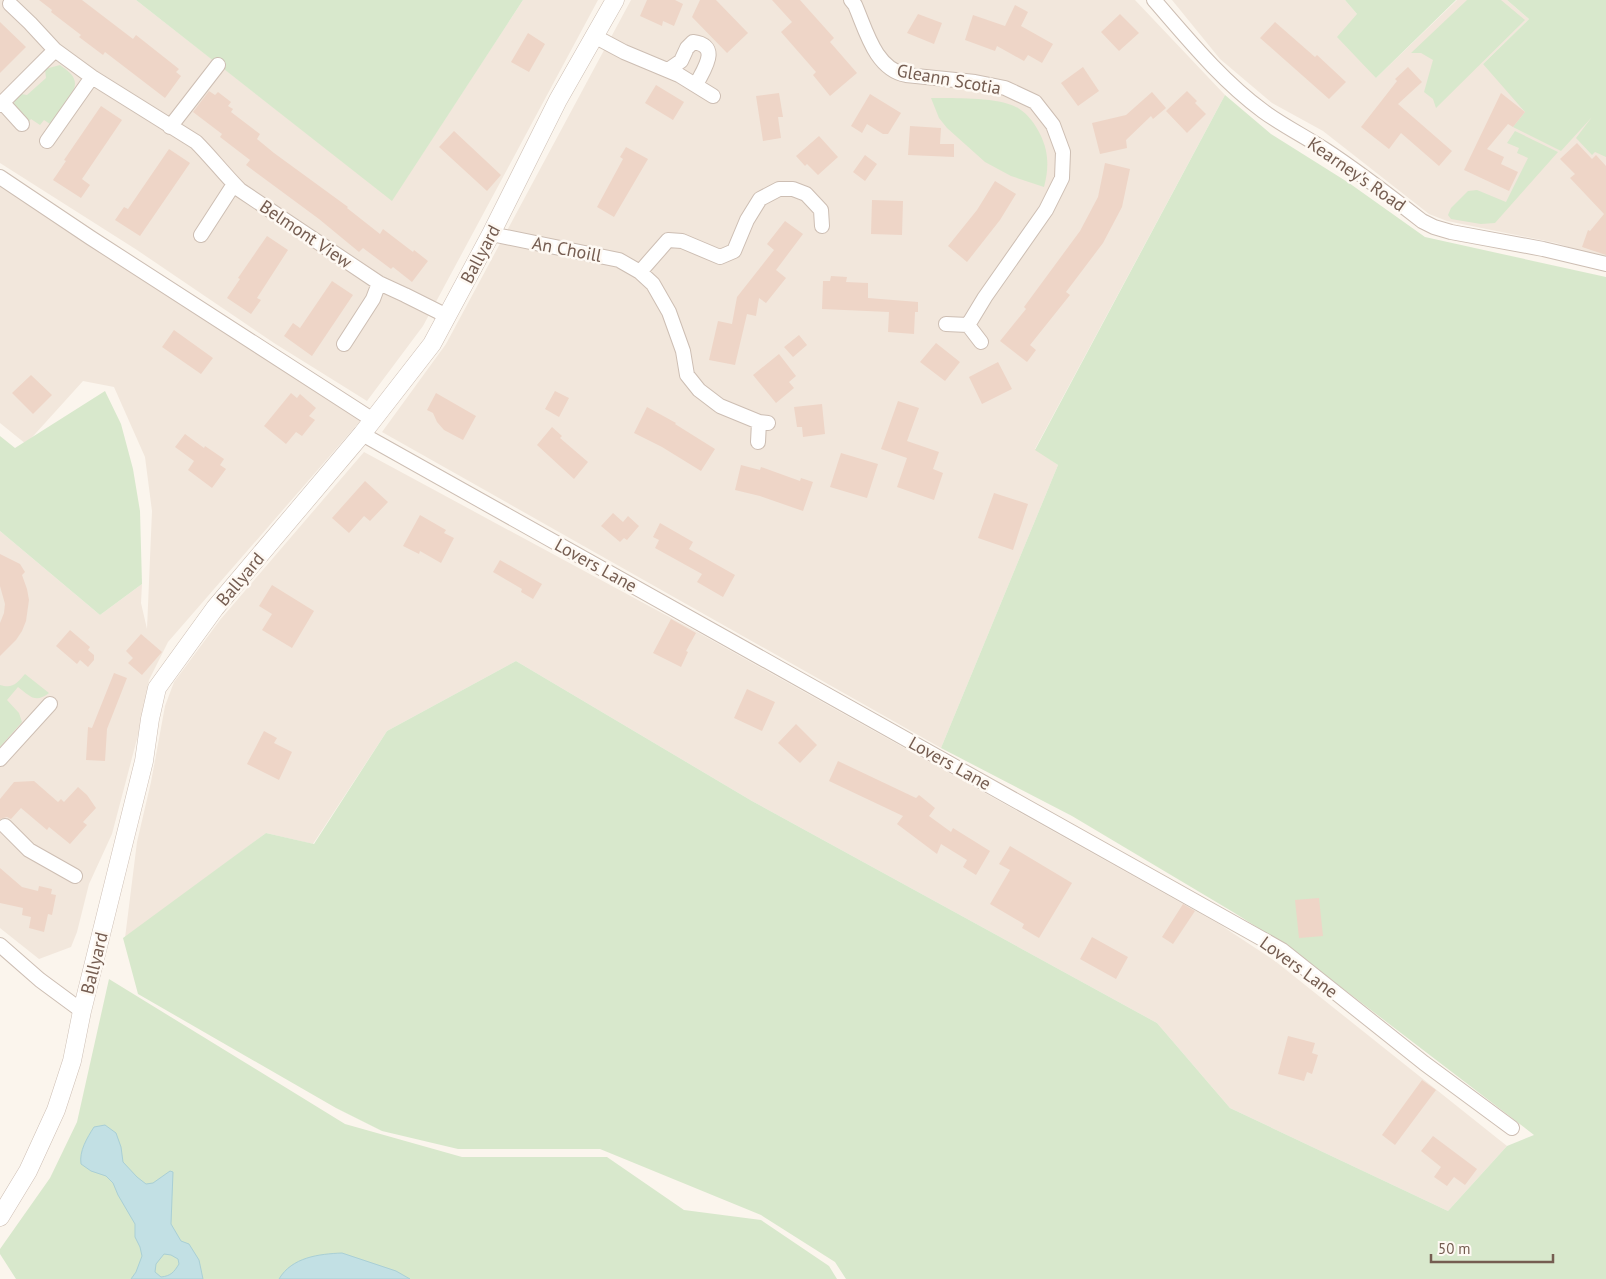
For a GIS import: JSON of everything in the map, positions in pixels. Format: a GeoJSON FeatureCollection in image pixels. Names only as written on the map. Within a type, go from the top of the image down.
{"type":"FeatureCollection","features":[{"type":"Feature","properties":{"kind":"street","name":"Ballyard"},"geometry":{"type":"LineString","coordinates":[[0,1217],[28,1171],[56,1110],[72,1061],[82,1011],[144,761],[157,688],[215,608],[362,434],[432,344],[491,234],[558,100],[615,0]]}},
{"type":"Feature","properties":{"kind":"street","name":"Gleann Scotia"},"geometry":{"type":"LineString","coordinates":[[851,0],[855,5],[875,52],[887,67],[899,73],[975,82],[1005,88],[1035,102],[1053,125],[1063,152],[1062,178],[1046,210],[985,297],[968,326]]}},
{"type":"Feature","properties":{"kind":"street","name":"Kearney's Road"},"geometry":{"type":"LineString","coordinates":[[1154,0],[1228,81],[1263,111],[1352,168],[1422,221],[1451,232],[1550,250],[1606,264]]}},
{"type":"Feature","properties":{"kind":"street","name":"Belmont View"},"geometry":{"type":"LineString","coordinates":[[10,4],[55,50],[92,77],[196,142],[240,190],[379,283],[447,316]]}},
{"type":"Feature","properties":{"kind":"street"},"geometry":{"type":"LineString","coordinates":[[594,36],[624,52],[668,70],[713,96]]}},
{"type":"Feature","properties":{"kind":"street"},"geometry":{"type":"LineString","coordinates":[[668,70],[681,61],[690,44],[693,42],[700,43],[709,52],[708,60],[696,85]]}},
{"type":"Feature","properties":{"kind":"street"},"geometry":{"type":"LineString","coordinates":[[22,124],[1,104],[55,50]]}},
{"type":"Feature","properties":{"kind":"street"},"geometry":{"type":"LineString","coordinates":[[170,127],[218,65]]}},
{"type":"Feature","properties":{"kind":"street"},"geometry":{"type":"LineString","coordinates":[[47,141],[92,77]]}},
{"type":"Feature","properties":{"kind":"street"},"geometry":{"type":"LineString","coordinates":[[0,177],[373,420]]}},
{"type":"Feature","properties":{"kind":"street"},"geometry":{"type":"LineString","coordinates":[[201,235],[234,184]]}},
{"type":"Feature","properties":{"kind":"street"},"geometry":{"type":"LineString","coordinates":[[640,272],[668,240],[682,241],[720,257],[734,251],[747,220],[760,199],[779,189],[793,189],[806,194],[821,210],[822,226]]}},
{"type":"Feature","properties":{"kind":"street","name":"An Choill"},"geometry":{"type":"LineString","coordinates":[[491,234],[619,260],[640,272],[653,284],[669,312],[683,351],[687,375],[699,390],[720,406],[763,423],[758,442]]}},
{"type":"Feature","properties":{"kind":"street"},"geometry":{"type":"LineString","coordinates":[[344,344],[373,299],[379,283]]}},
{"type":"Feature","properties":{"kind":"street"},"geometry":{"type":"LineString","coordinates":[[946,324],[968,326],[981,342]]}},
{"type":"Feature","properties":{"kind":"street","name":"Lovers Lane"},"geometry":{"type":"LineString","coordinates":[[362,434],[1282,950],[1424,1063],[1512,1128]]}},
{"type":"Feature","properties":{"kind":"street"},"geometry":{"type":"LineString","coordinates":[[0,759],[50,704]]}},
{"type":"Feature","properties":{"kind":"street"},"geometry":{"type":"LineString","coordinates":[[4,826],[29,850],[74,876]]}},
{"type":"Feature","properties":{"kind":"street"},"geometry":{"type":"LineString","coordinates":[[0,946],[40,980],[82,1011]]}},
{"type":"Feature","properties":{"kind":"shaded area"},"geometry":{"type":"Polygon","coordinates":[[[0,0],[136,0],[392,200],[523,0],[598,0],[423,326],[367,401],[274,343],[137,250],[0,163],[0,0]]]}},
{"type":"Feature","properties":{"kind":"shaded area"},"geometry":{"type":"Polygon","coordinates":[[[631,0],[1135,0],[1225,95],[1035,449],[1058,465],[941,748],[382,432],[446,344],[631,0]]]}},
{"type":"Feature","properties":{"kind":"shaded area"},"geometry":{"type":"Polygon","coordinates":[[[1172,0],[1345,0],[1357,14],[1376,78],[1457,0],[1507,0],[1529,19],[1483,64],[1598,109],[1606,118],[1606,259],[1556,243],[1447,221],[1429,214],[1323,131],[1272,103],[1220,59],[1172,0]]]}},
{"type":"Feature","properties":{"kind":"shaded area"},"geometry":{"type":"Polygon","coordinates":[[[0,181],[362,419],[168,642],[149,680],[143,716],[112,834],[89,884],[77,932],[71,947],[39,959],[0,928],[0,531],[100,615],[142,584],[141,603],[147,629],[152,511],[145,457],[114,387],[83,381],[26,444],[0,423],[0,181]]]}},
{"type":"Feature","properties":{"kind":"shaded area"},"geometry":{"type":"Polygon","coordinates":[[[364,452],[699,633],[1219,924],[1275,961],[1507,1146],[1448,1211],[1230,1108],[1157,1023],[752,801],[516,661],[387,731],[313,844],[266,833],[125,938],[137,842],[151,782],[165,706],[174,682],[220,620],[364,452]]]}},
{"type":"Feature","properties":{"kind":"green space"},"geometry":{"type":"Polygon","coordinates":[[[136,0],[523,0],[392,201],[136,0]]]}},
{"type":"Feature","properties":{"kind":"green space"},"geometry":{"type":"Polygon","coordinates":[[[1345,0],[1456,0],[1376,78],[1337,37],[1357,14],[1345,0]]]}},
{"type":"Feature","properties":{"kind":"green space"},"geometry":{"type":"Polygon","coordinates":[[[1467,0],[1501,0],[1525,20],[1436,108],[1433,99],[1424,92],[1433,60],[1421,53],[1411,53],[1467,0]]]}},
{"type":"Feature","properties":{"kind":"green space"},"geometry":{"type":"Polygon","coordinates":[[[1507,0],[1606,0],[1606,157],[1595,152],[1592,155],[1576,138],[1592,117],[1561,151],[1513,127],[1525,112],[1483,64],[1529,19],[1507,0]]]}},
{"type":"Feature","properties":{"kind":"green space"},"geometry":{"type":"Polygon","coordinates":[[[60,65],[74,79],[74,90],[71,96],[50,124],[44,120],[40,125],[31,119],[27,124],[16,110],[14,103],[18,96],[21,94],[27,95],[46,78],[45,69],[60,65]]]}},
{"type":"Feature","properties":{"kind":"green space"},"geometry":{"type":"Polygon","coordinates":[[[1225,95],[1271,134],[1349,183],[1425,237],[1606,277],[1606,1279],[846,1279],[835,1262],[761,1215],[600,1149],[458,1149],[382,1131],[336,1108],[138,994],[123,938],[266,833],[314,844],[387,731],[516,661],[752,801],[1157,1023],[1230,1108],[1448,1211],[1507,1146],[1534,1135],[1290,948],[1072,816],[941,748],[1058,465],[1035,450],[1225,95]]]}},
{"type":"Feature","properties":{"kind":"green space"},"geometry":{"type":"Polygon","coordinates":[[[931,98],[989,100],[1010,104],[1022,111],[1036,127],[1045,147],[1047,173],[1044,187],[1011,176],[985,162],[947,128],[939,118],[931,98]]]}},
{"type":"Feature","properties":{"kind":"green space"},"geometry":{"type":"Polygon","coordinates":[[[1515,131],[1558,152],[1495,223],[1481,224],[1451,219],[1448,215],[1451,208],[1468,191],[1477,190],[1506,202],[1528,158],[1517,153],[1519,148],[1507,143],[1515,131]]]}},
{"type":"Feature","properties":{"kind":"green space"},"geometry":{"type":"Polygon","coordinates":[[[105,391],[121,424],[133,469],[140,511],[142,584],[100,615],[0,531],[0,436],[15,448],[105,391]]]}},
{"type":"Feature","properties":{"kind":"green space"},"geometry":{"type":"Polygon","coordinates":[[[25,674],[49,693],[40,698],[33,698],[18,687],[7,700],[19,713],[22,722],[0,747],[0,685],[12,686],[25,674]]]}},
{"type":"Feature","properties":{"kind":"green space"},"geometry":{"type":"Polygon","coordinates":[[[109,979],[345,1124],[462,1157],[607,1157],[684,1210],[761,1220],[829,1266],[837,1279],[16,1279],[0,1254],[0,1249],[50,1178],[77,1122],[109,979]]]}},
{"type":"Feature","properties":{"kind":"water"},"geometry":{"type":"Polygon","coordinates":[[[105,1125],[116,1133],[121,1147],[123,1162],[146,1184],[153,1183],[170,1171],[173,1172],[171,1224],[181,1241],[189,1244],[199,1260],[203,1279],[131,1279],[142,1256],[135,1237],[135,1224],[113,1183],[106,1176],[91,1171],[81,1164],[82,1149],[94,1127],[105,1125]],[[164,1254],[156,1264],[155,1272],[161,1277],[172,1273],[179,1264],[178,1259],[164,1254]]]}},
{"type":"Feature","properties":{"kind":"water"},"geometry":{"type":"Polygon","coordinates":[[[342,1253],[396,1271],[410,1279],[279,1279],[284,1272],[299,1261],[324,1254],[342,1253]]]}},
{"type":"Feature","properties":{"kind":"building"},"geometry":{"type":"Polygon","coordinates":[[[39,0],[82,0],[133,39],[136,35],[179,69],[176,72],[181,76],[165,98],[105,52],[103,55],[79,37],[81,35],[51,12],[52,10],[39,0]]]}},
{"type":"Feature","properties":{"kind":"building"},"geometry":{"type":"Polygon","coordinates":[[[647,0],[675,0],[683,4],[674,26],[663,21],[662,26],[640,16],[647,0]]]}},
{"type":"Feature","properties":{"kind":"building"},"geometry":{"type":"Polygon","coordinates":[[[700,0],[716,0],[748,33],[727,53],[692,17],[700,0]]]}},
{"type":"Feature","properties":{"kind":"building"},"geometry":{"type":"Polygon","coordinates":[[[772,0],[800,0],[834,38],[830,42],[857,73],[830,96],[813,75],[816,72],[781,32],[792,22],[772,0]]]}},
{"type":"Feature","properties":{"kind":"building"},"geometry":{"type":"Polygon","coordinates":[[[1015,5],[1028,12],[1021,26],[1053,44],[1042,63],[1028,55],[1024,61],[997,46],[995,51],[965,40],[973,15],[1005,26],[1015,5]]]}},
{"type":"Feature","properties":{"kind":"building"},"geometry":{"type":"Polygon","coordinates":[[[918,14],[942,23],[934,44],[907,33],[918,14]]]}},
{"type":"Feature","properties":{"kind":"building"},"geometry":{"type":"Polygon","coordinates":[[[1120,14],[1139,33],[1119,51],[1101,32],[1120,14]]]}},
{"type":"Feature","properties":{"kind":"building"},"geometry":{"type":"Polygon","coordinates":[[[0,22],[26,47],[0,73],[0,22]]]}},
{"type":"Feature","properties":{"kind":"building"},"geometry":{"type":"Polygon","coordinates":[[[1275,22],[1315,57],[1317,55],[1346,82],[1329,99],[1260,38],[1275,22]]]}},
{"type":"Feature","properties":{"kind":"building"},"geometry":{"type":"Polygon","coordinates":[[[528,33],[545,44],[529,72],[511,62],[528,33]]]}},
{"type":"Feature","properties":{"kind":"building"},"geometry":{"type":"Polygon","coordinates":[[[1083,67],[1099,91],[1078,106],[1061,83],[1083,67]]]}},
{"type":"Feature","properties":{"kind":"building"},"geometry":{"type":"Polygon","coordinates":[[[1408,67],[1422,82],[1398,104],[1452,151],[1439,166],[1401,133],[1389,149],[1361,127],[1397,81],[1395,79],[1408,67]]]}},
{"type":"Feature","properties":{"kind":"building"},"geometry":{"type":"Polygon","coordinates":[[[656,85],[684,102],[673,120],[645,103],[656,85]]]}},
{"type":"Feature","properties":{"kind":"building"},"geometry":{"type":"Polygon","coordinates":[[[209,91],[215,95],[218,92],[231,102],[228,106],[233,109],[231,112],[260,134],[257,139],[274,153],[348,207],[380,234],[383,229],[428,261],[412,282],[363,248],[359,252],[319,219],[246,165],[250,160],[220,137],[222,134],[193,112],[209,91]]]}},
{"type":"Feature","properties":{"kind":"building"},"geometry":{"type":"Polygon","coordinates":[[[1187,91],[1206,114],[1187,133],[1166,111],[1187,91]]]}},
{"type":"Feature","properties":{"kind":"building"},"geometry":{"type":"Polygon","coordinates":[[[1152,92],[1166,108],[1153,119],[1151,116],[1126,140],[1127,148],[1100,154],[1092,123],[1126,115],[1152,92]]]}},
{"type":"Feature","properties":{"kind":"building"},"geometry":{"type":"Polygon","coordinates":[[[779,93],[783,117],[778,117],[781,138],[763,141],[756,96],[779,93]]]}},
{"type":"Feature","properties":{"kind":"building"},"geometry":{"type":"Polygon","coordinates":[[[1501,93],[1525,112],[1513,127],[1508,124],[1487,149],[1504,157],[1501,164],[1518,172],[1509,191],[1464,170],[1501,93]]]}},
{"type":"Feature","properties":{"kind":"building"},"geometry":{"type":"Polygon","coordinates":[[[870,94],[901,113],[888,134],[883,134],[867,124],[862,133],[851,126],[870,94]]]}},
{"type":"Feature","properties":{"kind":"building"},"geometry":{"type":"Polygon","coordinates":[[[101,106],[122,120],[82,179],[90,185],[81,198],[53,180],[66,161],[64,160],[101,106]]]}},
{"type":"Feature","properties":{"kind":"building"},"geometry":{"type":"Polygon","coordinates":[[[910,126],[941,128],[940,144],[954,144],[954,157],[908,155],[910,126]]]}},
{"type":"Feature","properties":{"kind":"building"},"geometry":{"type":"Polygon","coordinates":[[[454,131],[501,175],[487,191],[439,147],[454,131]]]}},
{"type":"Feature","properties":{"kind":"building"},"geometry":{"type":"Polygon","coordinates":[[[819,136],[838,157],[818,175],[807,164],[805,166],[796,156],[819,136]]]}},
{"type":"Feature","properties":{"kind":"building"},"geometry":{"type":"Polygon","coordinates":[[[1577,143],[1592,159],[1596,155],[1606,166],[1606,255],[1582,247],[1588,230],[1590,231],[1604,214],[1570,178],[1575,174],[1560,159],[1577,143]]]}},
{"type":"Feature","properties":{"kind":"building"},"geometry":{"type":"Polygon","coordinates":[[[626,147],[648,159],[614,217],[597,207],[623,159],[620,157],[626,147]]]}},
{"type":"Feature","properties":{"kind":"building"},"geometry":{"type":"Polygon","coordinates":[[[169,149],[190,163],[140,236],[115,220],[124,207],[128,209],[169,149]]]}},
{"type":"Feature","properties":{"kind":"building"},"geometry":{"type":"Polygon","coordinates":[[[865,155],[877,164],[865,181],[853,172],[865,155]]]}},
{"type":"Feature","properties":{"kind":"building"},"geometry":{"type":"Polygon","coordinates":[[[1105,163],[1130,169],[1122,207],[1103,243],[1066,292],[1070,295],[1030,345],[1036,350],[1027,362],[1000,341],[1026,309],[1024,307],[1080,231],[1098,197],[1105,163]]]}},
{"type":"Feature","properties":{"kind":"building"},"geometry":{"type":"Polygon","coordinates":[[[995,181],[1016,194],[1000,220],[967,262],[948,246],[977,210],[995,181]]]}},
{"type":"Feature","properties":{"kind":"building"},"geometry":{"type":"Polygon","coordinates":[[[872,200],[903,201],[902,235],[871,234],[872,200]]]}},
{"type":"Feature","properties":{"kind":"building"},"geometry":{"type":"Polygon","coordinates":[[[785,221],[803,234],[776,270],[786,278],[766,303],[759,298],[756,316],[747,314],[735,365],[709,360],[718,321],[732,324],[737,297],[774,250],[767,244],[785,221]]]}},
{"type":"Feature","properties":{"kind":"building"},"geometry":{"type":"Polygon","coordinates":[[[267,236],[288,250],[257,298],[261,300],[251,314],[227,298],[240,279],[238,278],[267,236]]]}},
{"type":"Feature","properties":{"kind":"building"},"geometry":{"type":"Polygon","coordinates":[[[831,276],[847,277],[846,282],[868,283],[868,298],[918,302],[918,312],[915,312],[914,334],[888,332],[889,312],[822,309],[823,281],[830,281],[831,276]]]}},
{"type":"Feature","properties":{"kind":"building"},"geometry":{"type":"Polygon","coordinates":[[[332,281],[353,295],[312,356],[284,336],[293,323],[300,328],[332,281]]]}},
{"type":"Feature","properties":{"kind":"building"},"geometry":{"type":"Polygon","coordinates":[[[174,330],[213,358],[201,374],[162,347],[174,330]]]}},
{"type":"Feature","properties":{"kind":"building"},"geometry":{"type":"Polygon","coordinates":[[[799,335],[807,345],[793,357],[784,347],[799,335]]]}},
{"type":"Feature","properties":{"kind":"building"},"geometry":{"type":"Polygon","coordinates":[[[936,343],[960,362],[945,381],[920,362],[936,343]]]}},
{"type":"Feature","properties":{"kind":"building"},"geometry":{"type":"Polygon","coordinates":[[[779,354],[796,376],[789,382],[794,388],[776,403],[753,375],[779,354]]]}},
{"type":"Feature","properties":{"kind":"building"},"geometry":{"type":"Polygon","coordinates":[[[998,362],[1012,389],[982,404],[969,377],[998,362]]]}},
{"type":"Feature","properties":{"kind":"building"},"geometry":{"type":"Polygon","coordinates":[[[31,375],[52,395],[33,414],[12,393],[31,375]]]}},
{"type":"Feature","properties":{"kind":"building"},"geometry":{"type":"Polygon","coordinates":[[[555,391],[569,398],[559,417],[545,409],[555,391]]]}},
{"type":"Feature","properties":{"kind":"building"},"geometry":{"type":"Polygon","coordinates":[[[291,393],[297,398],[300,394],[316,408],[309,416],[315,420],[302,436],[296,432],[286,444],[264,426],[291,393]]]}},
{"type":"Feature","properties":{"kind":"building"},"geometry":{"type":"Polygon","coordinates":[[[436,393],[476,416],[463,440],[444,430],[437,422],[433,413],[427,410],[436,393]]]}},
{"type":"Feature","properties":{"kind":"building"},"geometry":{"type":"Polygon","coordinates":[[[898,401],[919,408],[907,441],[939,452],[933,469],[943,473],[934,500],[897,487],[907,458],[881,449],[898,401]]]}},
{"type":"Feature","properties":{"kind":"building"},"geometry":{"type":"Polygon","coordinates":[[[822,404],[825,434],[803,437],[802,427],[797,427],[794,407],[822,404]]]}},
{"type":"Feature","properties":{"kind":"building"},"geometry":{"type":"Polygon","coordinates":[[[647,407],[676,423],[715,449],[701,471],[662,447],[634,433],[647,407]]]}},
{"type":"Feature","properties":{"kind":"building"},"geometry":{"type":"Polygon","coordinates":[[[552,427],[562,436],[560,438],[588,462],[574,479],[537,445],[552,427]]]}},
{"type":"Feature","properties":{"kind":"building"},"geometry":{"type":"Polygon","coordinates":[[[185,434],[204,448],[205,446],[224,459],[220,465],[226,469],[212,488],[188,470],[194,461],[175,447],[185,434]]]}},
{"type":"Feature","properties":{"kind":"building"},"geometry":{"type":"Polygon","coordinates":[[[841,453],[878,464],[867,498],[830,487],[841,453]]]}},
{"type":"Feature","properties":{"kind":"building"},"geometry":{"type":"Polygon","coordinates":[[[741,465],[760,470],[761,467],[800,481],[801,478],[813,482],[803,511],[760,496],[735,490],[741,465]]]}},
{"type":"Feature","properties":{"kind":"building"},"geometry":{"type":"Polygon","coordinates":[[[365,481],[388,502],[370,521],[364,516],[349,533],[332,518],[365,481]]]}},
{"type":"Feature","properties":{"kind":"building"},"geometry":{"type":"Polygon","coordinates":[[[994,493],[1028,504],[1013,550],[978,538],[994,493]]]}},
{"type":"Feature","properties":{"kind":"building"},"geometry":{"type":"Polygon","coordinates":[[[613,513],[623,522],[628,516],[639,526],[627,540],[624,538],[620,542],[601,526],[613,513]]]}},
{"type":"Feature","properties":{"kind":"building"},"geometry":{"type":"Polygon","coordinates":[[[420,515],[446,530],[444,533],[454,538],[441,563],[420,551],[419,554],[403,546],[420,515]]]}},
{"type":"Feature","properties":{"kind":"building"},"geometry":{"type":"Polygon","coordinates":[[[660,523],[693,542],[689,549],[735,575],[723,597],[697,582],[702,574],[655,548],[659,540],[653,537],[660,523]]]}},
{"type":"Feature","properties":{"kind":"building"},"geometry":{"type":"Polygon","coordinates":[[[0,554],[20,564],[25,572],[22,575],[29,600],[26,621],[22,631],[0,656],[0,623],[5,604],[0,586],[0,554]]]}},
{"type":"Feature","properties":{"kind":"building"},"geometry":{"type":"Polygon","coordinates":[[[500,560],[542,584],[533,599],[521,592],[522,589],[493,572],[500,560]]]}},
{"type":"Feature","properties":{"kind":"building"},"geometry":{"type":"Polygon","coordinates":[[[272,585],[314,611],[292,648],[262,630],[272,614],[259,606],[272,585]]]}},
{"type":"Feature","properties":{"kind":"building"},"geometry":{"type":"Polygon","coordinates":[[[671,619],[696,633],[686,651],[688,652],[681,667],[653,653],[671,619]]]}},
{"type":"Feature","properties":{"kind":"building"},"geometry":{"type":"Polygon","coordinates":[[[70,630],[90,647],[88,650],[94,655],[94,660],[88,667],[80,660],[77,664],[56,646],[70,630]]]}},
{"type":"Feature","properties":{"kind":"building"},"geometry":{"type":"Polygon","coordinates":[[[141,634],[162,652],[142,675],[128,663],[133,658],[126,651],[141,634]]]}},
{"type":"Feature","properties":{"kind":"building"},"geometry":{"type":"Polygon","coordinates":[[[114,673],[127,678],[107,729],[105,761],[86,760],[88,727],[92,728],[114,673]]]}},
{"type":"Feature","properties":{"kind":"building"},"geometry":{"type":"Polygon","coordinates":[[[747,689],[775,702],[762,731],[734,718],[747,689]]]}},
{"type":"Feature","properties":{"kind":"building"},"geometry":{"type":"Polygon","coordinates":[[[796,724],[817,745],[800,763],[778,743],[796,724]]]}},
{"type":"Feature","properties":{"kind":"building"},"geometry":{"type":"Polygon","coordinates":[[[264,731],[277,738],[274,743],[292,752],[279,780],[247,764],[264,731]]]}},
{"type":"Feature","properties":{"kind":"building"},"geometry":{"type":"Polygon","coordinates":[[[838,761],[916,798],[919,795],[935,808],[929,816],[951,832],[953,828],[990,851],[976,875],[963,867],[967,860],[941,844],[937,854],[897,824],[903,816],[829,781],[838,761]]]}},
{"type":"Feature","properties":{"kind":"building"},"geometry":{"type":"Polygon","coordinates":[[[34,781],[58,802],[61,799],[64,802],[78,787],[87,795],[96,808],[83,822],[87,825],[70,844],[49,827],[47,830],[21,808],[11,819],[7,817],[0,819],[0,799],[14,782],[34,781]]]}},
{"type":"Feature","properties":{"kind":"building"},"geometry":{"type":"Polygon","coordinates":[[[1010,846],[1072,883],[1039,938],[1022,928],[1024,924],[990,904],[1010,870],[999,864],[1010,846]]]}},
{"type":"Feature","properties":{"kind":"building"},"geometry":{"type":"Polygon","coordinates":[[[0,868],[22,887],[38,891],[39,886],[52,889],[51,894],[56,895],[52,915],[48,914],[44,932],[29,928],[31,917],[22,915],[23,908],[0,903],[0,868]]]}},
{"type":"Feature","properties":{"kind":"building"},"geometry":{"type":"Polygon","coordinates":[[[1319,898],[1323,936],[1299,938],[1295,900],[1319,898]]]}},
{"type":"Feature","properties":{"kind":"building"},"geometry":{"type":"Polygon","coordinates":[[[1183,904],[1195,911],[1173,944],[1162,937],[1183,904]]]}},
{"type":"Feature","properties":{"kind":"building"},"geometry":{"type":"Polygon","coordinates":[[[1092,937],[1128,957],[1116,979],[1080,959],[1092,937]]]}},
{"type":"Feature","properties":{"kind":"building"},"geometry":{"type":"Polygon","coordinates":[[[1288,1036],[1315,1043],[1312,1053],[1318,1055],[1312,1074],[1307,1072],[1304,1081],[1278,1074],[1288,1036]]]}},
{"type":"Feature","properties":{"kind":"building"},"geometry":{"type":"Polygon","coordinates":[[[1422,1080],[1436,1090],[1395,1145],[1382,1135],[1422,1080]]]}},
{"type":"Feature","properties":{"kind":"building"},"geometry":{"type":"Polygon","coordinates":[[[1433,1136],[1477,1169],[1465,1185],[1454,1177],[1447,1186],[1434,1177],[1441,1167],[1421,1151],[1433,1136]]]}}]}
